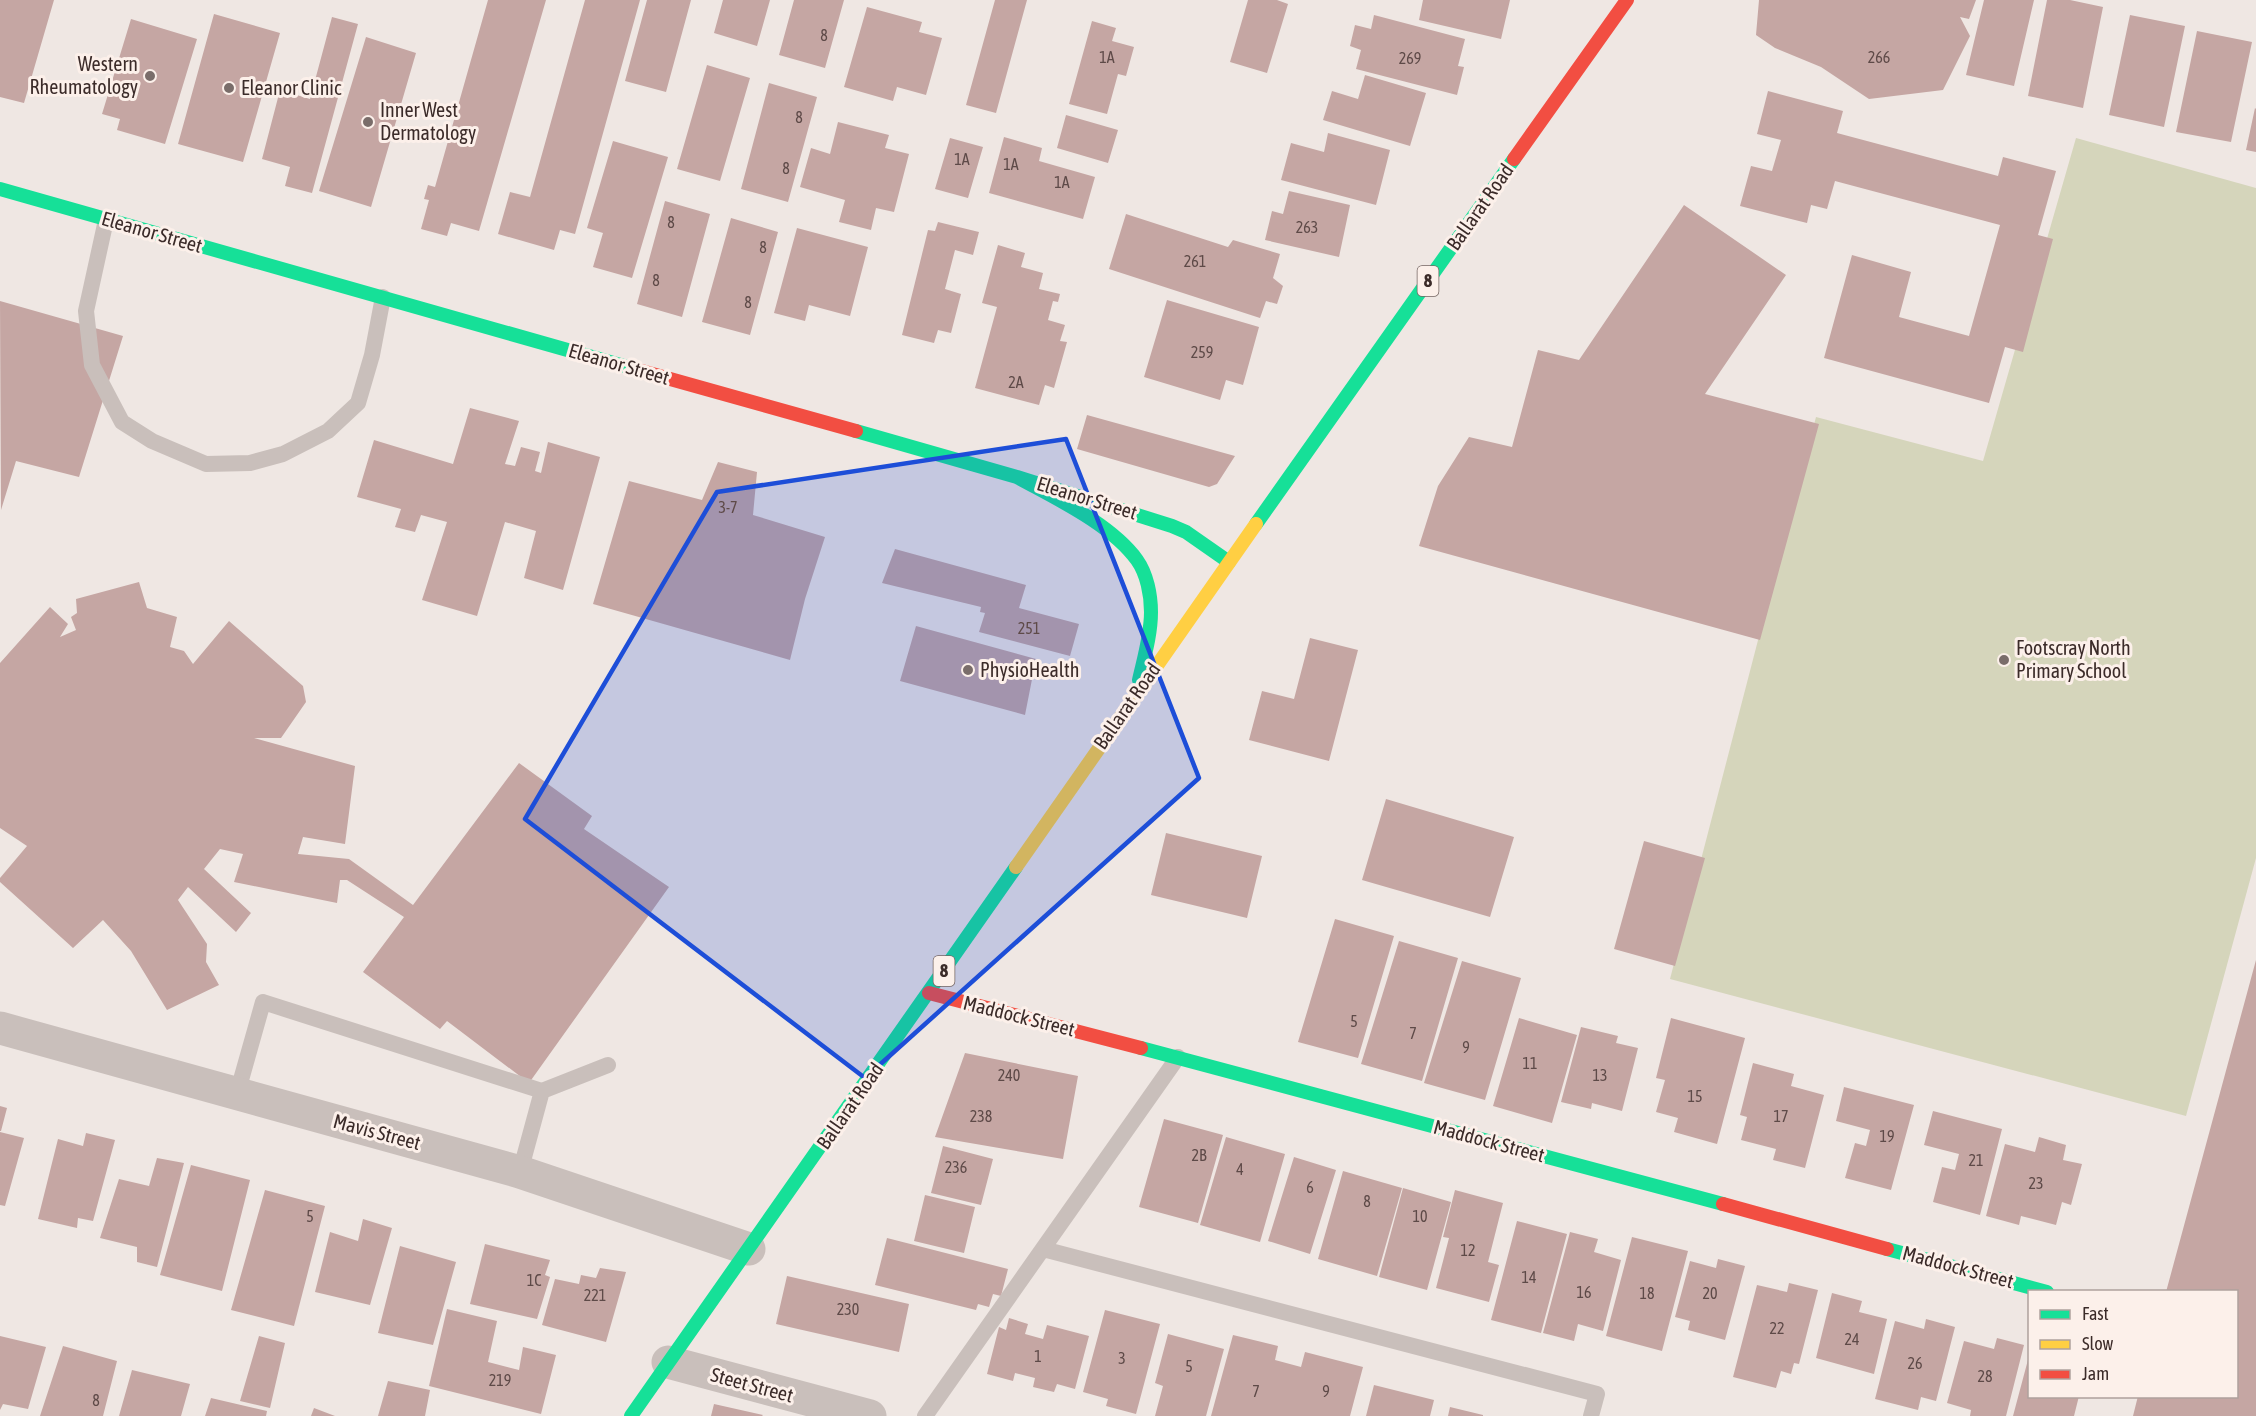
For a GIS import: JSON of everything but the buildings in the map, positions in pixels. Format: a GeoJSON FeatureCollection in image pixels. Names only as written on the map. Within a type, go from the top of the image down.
{"type":"FeatureCollection","features":[{"type":"Feature","properties":{"kind":"main road","name":"Ballarat Road"},"geometry":{"type":"LineString","coordinates":[[631,1416],[929,993],[1137,691],[1627,0]]}},
{"type":"Feature","properties":{"kind":"main road","name":"Eleanor Street"},"geometry":{"type":"LineString","coordinates":[[0,189],[1017,477],[1172,526],[1186,532],[1229,562]]}},
{"type":"Feature","properties":{"kind":"main road"},"geometry":{"type":"LineString","coordinates":[[1017,477],[1073,509],[1116,539],[1137,561],[1149,591],[1150,627],[1137,691]]}},
{"type":"Feature","properties":{"kind":"main road","name":"Maddock Street"},"geometry":{"type":"LineString","coordinates":[[929,993],[1178,1057],[2040,1290]]}},
{"type":"Feature","properties":{"kind":"street","name":"Mavis Street"},"geometry":{"type":"LineString","coordinates":[[0,1028],[520,1172],[749,1249]]}},
{"type":"Feature","properties":{"kind":"street","name":"Steet Street"},"geometry":{"type":"LineString","coordinates":[[668,1362],[870,1416]]}},
{"type":"Feature","properties":{"kind":"lane"},"geometry":{"type":"LineString","coordinates":[[106,220],[86,311],[92,365],[122,422],[152,441],[206,464],[250,462],[283,454],[328,431],[358,403],[372,355],[383,297]]}},
{"type":"Feature","properties":{"kind":"lane"},"geometry":{"type":"LineString","coordinates":[[237,1094],[263,1002],[542,1091],[608,1065]]}},
{"type":"Feature","properties":{"kind":"lane"},"geometry":{"type":"LineString","coordinates":[[926,1416],[1178,1057]]}},
{"type":"Feature","properties":{"kind":"lane"},"geometry":{"type":"LineString","coordinates":[[520,1172],[542,1091]]}},
{"type":"Feature","properties":{"kind":"lane"},"geometry":{"type":"LineString","coordinates":[[1043,1249],[1597,1394],[1591,1416]]}},
{"type":"Feature","properties":{"kind":"highlighted area"},"geometry":{"type":"Polygon","coordinates":[[[1066,439],[1199,778],[865,1078],[525,819],[717,492],[1066,439]]]}},
{"type":"Feature","properties":{"kind":"green space","name":"Footscray North Primary School"},"geometry":{"type":"Polygon","coordinates":[[[2076,138],[2256,188],[2256,858],[2186,1116],[1670,979],[1816,417],[1983,461],[2076,138]]]}},
{"type":"Feature","properties":{"kind":"traffic: fast"},"geometry":{"type":"LineString","coordinates":[[1256,524],[1514,159]]}},
{"type":"Feature","properties":{"kind":"traffic: fast"},"geometry":{"type":"LineString","coordinates":[[0,189],[638,370]]}},
{"type":"Feature","properties":{"kind":"traffic: fast"},"geometry":{"type":"LineString","coordinates":[[856,431],[1017,477],[1172,526],[1186,532],[1229,562]]}},
{"type":"Feature","properties":{"kind":"traffic: fast"},"geometry":{"type":"LineString","coordinates":[[1017,477],[1098,523],[1126,547],[1137,560],[1148,585],[1151,612],[1149,638],[1139,680]]}},
{"type":"Feature","properties":{"kind":"traffic: fast"},"geometry":{"type":"LineString","coordinates":[[631,1416],[1016,867]]}},
{"type":"Feature","properties":{"kind":"traffic: fast"},"geometry":{"type":"LineString","coordinates":[[1141,1048],[1723,1204]]}},
{"type":"Feature","properties":{"kind":"traffic: fast"},"geometry":{"type":"LineString","coordinates":[[1887,1249],[2040,1290]]}},
{"type":"Feature","properties":{"kind":"traffic: slow"},"geometry":{"type":"LineString","coordinates":[[1016,867],[1256,524]]}},
{"type":"Feature","properties":{"kind":"traffic: jam"},"geometry":{"type":"LineString","coordinates":[[1514,159],[1627,0]]}},
{"type":"Feature","properties":{"kind":"traffic: jam"},"geometry":{"type":"LineString","coordinates":[[638,370],[856,431]]}},
{"type":"Feature","properties":{"kind":"traffic: jam"},"geometry":{"type":"LineString","coordinates":[[929,993],[1141,1048]]}},
{"type":"Feature","properties":{"kind":"traffic: jam"},"geometry":{"type":"LineString","coordinates":[[1723,1204],[1887,1249]]}},
{"type":"Feature","properties":{"kind":"place","name":"Western Rheumatology"},"geometry":{"type":"Point","coordinates":[150,76]}},
{"type":"Feature","properties":{"kind":"place","name":"Eleanor Clinic"},"geometry":{"type":"Point","coordinates":[229,88]}},
{"type":"Feature","properties":{"kind":"place","name":"Inner West Dermatology"},"geometry":{"type":"Point","coordinates":[368,122]}},
{"type":"Feature","properties":{"kind":"place","name":"Footscray North Primary School"},"geometry":{"type":"Point","coordinates":[2004,660]}},
{"type":"Feature","properties":{"kind":"place","name":"PhysioHealth"},"geometry":{"type":"Point","coordinates":[968,670]}}]}
